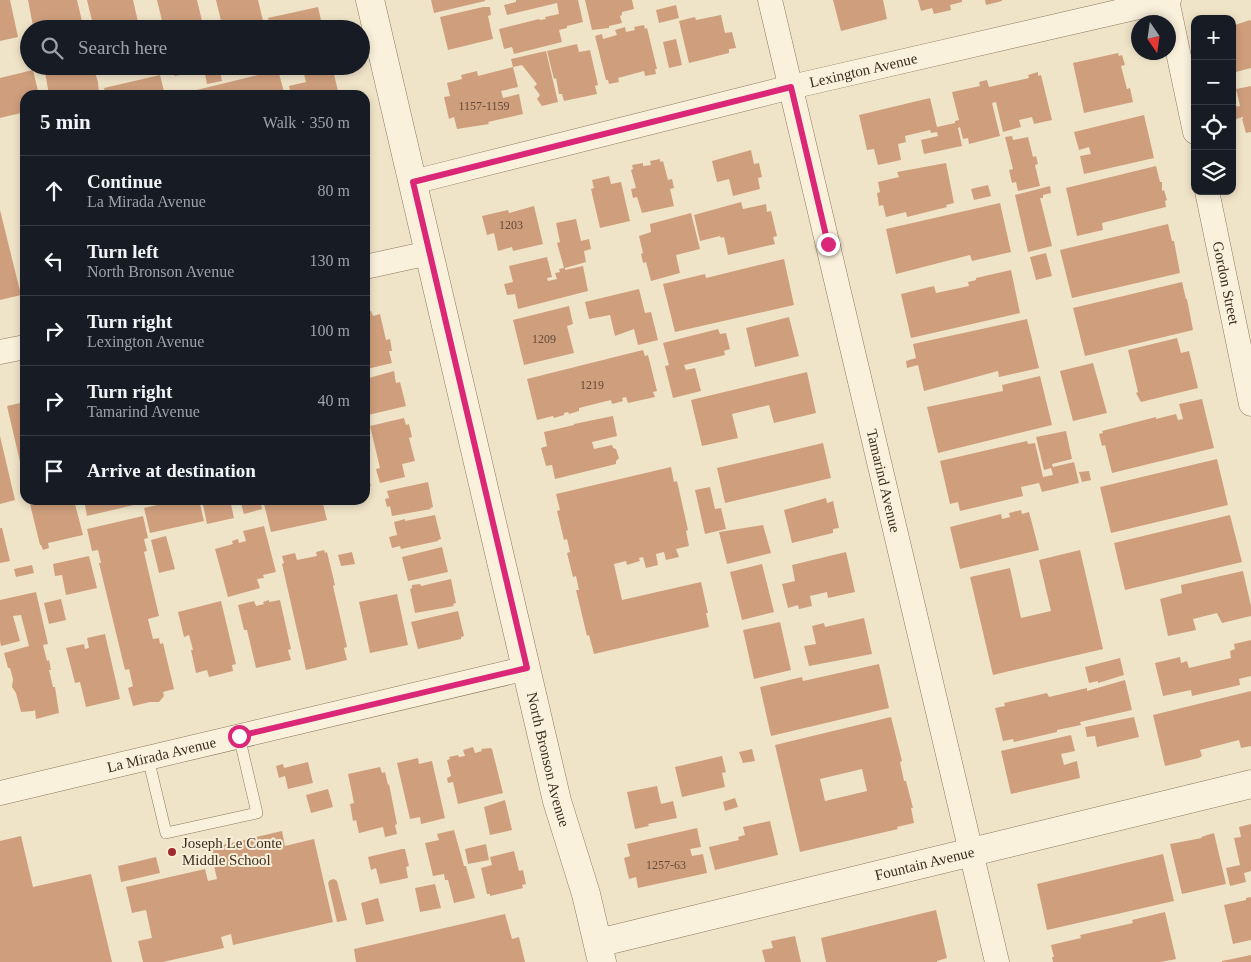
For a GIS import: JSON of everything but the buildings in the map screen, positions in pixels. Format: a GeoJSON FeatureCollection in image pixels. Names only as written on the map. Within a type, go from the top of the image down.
{"type":"FeatureCollection","features":[{"type":"Feature","properties":{"kind":"street","name":"North Bronson Avenue"},"geometry":{"type":"LineString","coordinates":[[370,0],[557,801],[586,894],[600,952]]}},
{"type":"Feature","properties":{"kind":"street","name":"Tamarind Avenue"},"geometry":{"type":"LineString","coordinates":[[770,0],[997,962]]}},
{"type":"Feature","properties":{"kind":"street","name":"Lexington Avenue"},"geometry":{"type":"LineString","coordinates":[[413,182],[791,87],[1168,0]]}},
{"type":"Feature","properties":{"kind":"street"},"geometry":{"type":"LineString","coordinates":[[1168,0],[1191,112]]}},
{"type":"Feature","properties":{"kind":"street","name":"Gordon Street"},"geometry":{"type":"LineString","coordinates":[[1208,195],[1251,404]]}},
{"type":"Feature","properties":{"kind":"street"},"geometry":{"type":"LineString","coordinates":[[370,267],[429,253]]}},
{"type":"Feature","properties":{"kind":"street"},"geometry":{"type":"LineString","coordinates":[[0,352],[20,348]]}},
{"type":"Feature","properties":{"kind":"street","name":"La Mirada Avenue"},"geometry":{"type":"LineString","coordinates":[[0,793],[527,668]]}},
{"type":"Feature","properties":{"kind":"street","name":"Fountain Avenue"},"geometry":{"type":"LineString","coordinates":[[600,952],[972,853],[1251,784]]}},
{"type":"Feature","properties":{"kind":"lane"},"geometry":{"type":"LineString","coordinates":[[148,758],[166,833],[257,813],[239,736]]}},
{"type":"Feature","properties":{"kind":"place","name":"Joseph Le Conte Middle School"},"geometry":{"type":"Point","coordinates":[172,852]}},
{"type":"Feature","properties":{"kind":"route"},"geometry":{"type":"LineString","coordinates":[[239,736],[527,668],[413,182],[791,87],[828,244]]}}]}
